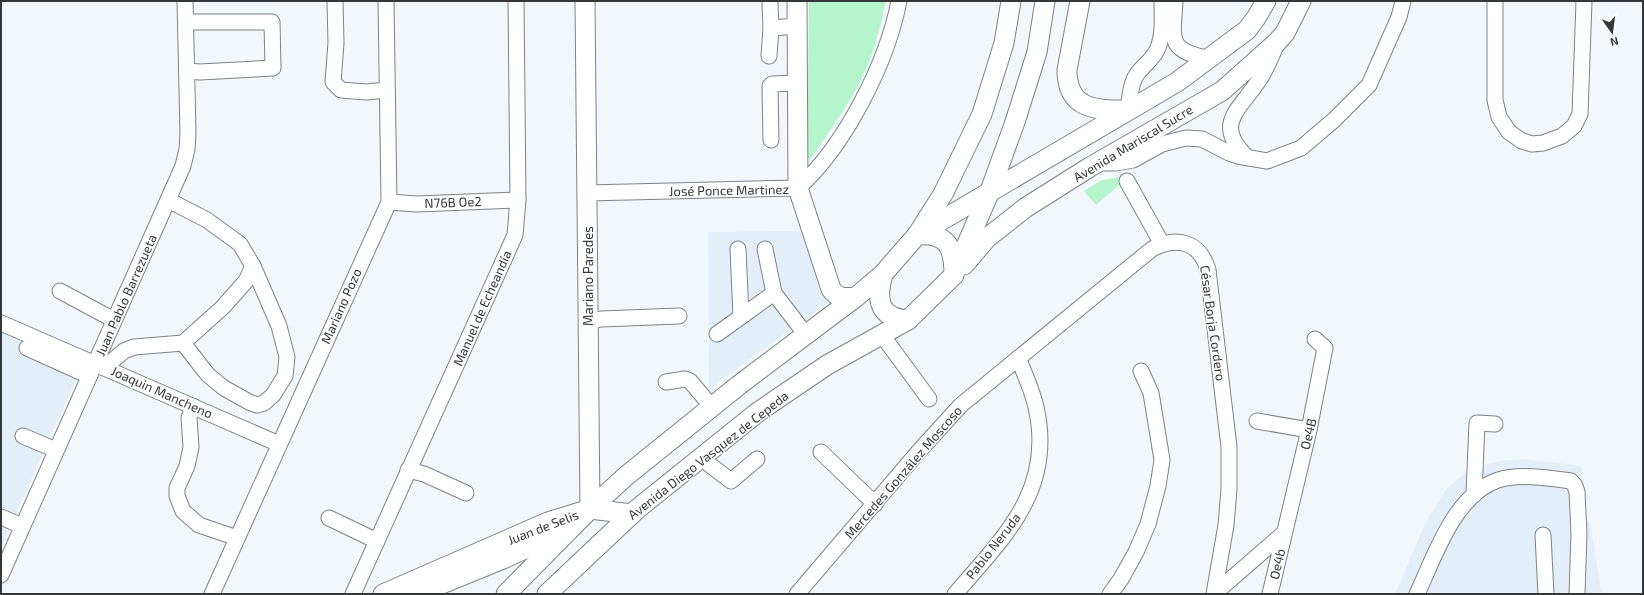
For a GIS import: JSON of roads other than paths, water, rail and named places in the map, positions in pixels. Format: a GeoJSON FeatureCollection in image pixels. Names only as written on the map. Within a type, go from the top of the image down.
{"type":"FeatureCollection","features":[{"type":"Feature","properties":{"kind":"main road","name":"Mariano Paredes"},"geometry":{"type":"LineString","coordinates":[[585,1],[590,509]]}},
{"type":"Feature","properties":{"kind":"main road"},"geometry":{"type":"LineString","coordinates":[[797,1],[798,188],[831,289],[839,297],[856,297]]}},
{"type":"Feature","properties":{"kind":"main road"},"geometry":{"type":"LineString","coordinates":[[510,589],[590,509],[626,476],[712,407],[856,297],[883,274],[917,235],[943,194],[982,114],[1004,43],[1011,1]]}},
{"type":"Feature","properties":{"kind":"main road","name":"Avenida Diego Vasquez de Cepeda"},"geometry":{"type":"LineString","coordinates":[[547,594],[632,514],[758,412],[828,365],[908,320],[954,276],[990,191],[1015,122],[1037,52],[1045,1]]}},
{"type":"Feature","properties":{"kind":"main road"},"geometry":{"type":"LineString","coordinates":[[1080,1],[1067,70],[1067,78],[1071,91],[1085,106],[1105,110],[1128,110]]}},
{"type":"Feature","properties":{"kind":"main road"},"geometry":{"type":"LineString","coordinates":[[917,235],[1178,82],[1247,30],[1266,1]]}},
{"type":"Feature","properties":{"kind":"main road","name":"Avenida Mariscal Sucre"},"geometry":{"type":"LineString","coordinates":[[954,276],[987,238],[1025,208],[1097,163],[1222,91],[1277,42],[1284,33],[1301,1]]}},
{"type":"Feature","properties":{"kind":"main road"},"geometry":{"type":"LineString","coordinates":[[917,235],[928,234],[938,236],[948,244],[954,263],[954,276]]}},
{"type":"Feature","properties":{"kind":"main road"},"geometry":{"type":"LineString","coordinates":[[883,274],[879,298],[882,306],[892,317],[908,320]]}},
{"type":"Feature","properties":{"kind":"main road"},"geometry":{"type":"LineString","coordinates":[[590,509],[632,514]]}},
{"type":"Feature","properties":{"kind":"main road","name":"Juan de Selis"},"geometry":{"type":"LineString","coordinates":[[383,594],[426,586],[503,559],[553,536],[590,509]]}},
{"type":"Feature","properties":{"kind":"main road","name":"Juan de Selis"},"geometry":{"type":"LineString","coordinates":[[426,586],[548,522],[590,509]]}},
{"type":"Feature","properties":{"kind":"main road"},"geometry":{"type":"LineString","coordinates":[[503,559],[510,562],[514,568],[510,589]]}},
{"type":"Feature","properties":{"kind":"street","name":"Juan Pablo Barrezueta"},"geometry":{"type":"LineString","coordinates":[[1,575],[56,450],[96,369],[114,320],[183,166],[187,149],[188,133],[185,1]]}},
{"type":"Feature","properties":{"kind":"street"},"geometry":{"type":"LineString","coordinates":[[335,1],[336,43],[333,82],[341,90],[366,92],[387,90]]}},
{"type":"Feature","properties":{"kind":"street","name":"Mariano Pozo"},"geometry":{"type":"LineString","coordinates":[[212,594],[389,202],[386,1]]}},
{"type":"Feature","properties":{"kind":"street","name":"Manuel de Echeandía"},"geometry":{"type":"LineString","coordinates":[[353,594],[515,235],[518,200],[516,1]]}},
{"type":"Feature","properties":{"kind":"street","name":"José Ponce Martinez"},"geometry":{"type":"LineString","coordinates":[[587,194],[798,188],[821,165],[859,106],[880,65],[889,42],[899,1]]}},
{"type":"Feature","properties":{"kind":"street"},"geometry":{"type":"LineString","coordinates":[[1128,110],[1132,86],[1136,76],[1152,58],[1158,45],[1161,33],[1162,1]]}},
{"type":"Feature","properties":{"kind":"street"},"geometry":{"type":"LineString","coordinates":[[1175,1],[1173,34],[1177,45],[1186,53],[1210,59]]}},
{"type":"Feature","properties":{"kind":"street"},"geometry":{"type":"LineString","coordinates":[[1097,163],[1116,163],[1133,160],[1162,144],[1186,138],[1202,139],[1229,153],[1267,161],[1301,148],[1334,120],[1369,85],[1399,17],[1403,1]]}},
{"type":"Feature","properties":{"kind":"street"},"geometry":{"type":"LineString","coordinates":[[1495,1],[1495,100],[1499,117],[1509,132],[1522,141],[1532,144],[1543,143],[1562,136],[1574,126],[1580,114],[1584,1]]}},
{"type":"Feature","properties":{"kind":"street"},"geometry":{"type":"LineString","coordinates":[[769,56],[771,28],[770,4]]}},
{"type":"Feature","properties":{"kind":"street"},"geometry":{"type":"LineString","coordinates":[[186,22],[272,22],[273,68],[200,72],[187,71]]}},
{"type":"Feature","properties":{"kind":"street"},"geometry":{"type":"LineString","coordinates":[[771,28],[798,26]]}},
{"type":"Feature","properties":{"kind":"street"},"geometry":{"type":"LineString","coordinates":[[1248,158],[1238,149],[1231,136],[1231,122],[1237,108],[1261,78],[1277,42]]}},
{"type":"Feature","properties":{"kind":"street"},"geometry":{"type":"LineString","coordinates":[[771,140],[770,86],[798,83]]}},
{"type":"Feature","properties":{"kind":"street"},"geometry":{"type":"LineString","coordinates":[[1127,181],[1162,244]]}},
{"type":"Feature","properties":{"kind":"street"},"geometry":{"type":"LineString","coordinates":[[168,200],[207,220],[240,244],[253,266],[279,326],[287,357],[285,376],[273,395],[264,403],[257,405],[224,388],[208,376],[184,343]]}},
{"type":"Feature","properties":{"kind":"street","name":"N76B Oe2"},"geometry":{"type":"LineString","coordinates":[[389,202],[417,204],[518,200]]}},
{"type":"Feature","properties":{"kind":"street","name":"César Borja Cordero"},"geometry":{"type":"LineString","coordinates":[[1018,358],[1152,249],[1162,244],[1176,241],[1191,246],[1203,256],[1208,270],[1229,447],[1229,489],[1226,525],[1215,594]]}},
{"type":"Feature","properties":{"kind":"street"},"geometry":{"type":"LineString","coordinates":[[738,249],[741,317]]}},
{"type":"Feature","properties":{"kind":"street"},"geometry":{"type":"LineString","coordinates":[[765,249],[774,293],[806,335]]}},
{"type":"Feature","properties":{"kind":"street"},"geometry":{"type":"LineString","coordinates":[[27,348],[96,369],[124,351],[134,347],[184,343],[223,307],[246,281],[253,266]]}},
{"type":"Feature","properties":{"kind":"street"},"geometry":{"type":"LineString","coordinates":[[60,291],[114,320]]}},
{"type":"Feature","properties":{"kind":"street"},"geometry":{"type":"LineString","coordinates":[[717,334],[774,293]]}},
{"type":"Feature","properties":{"kind":"street"},"geometry":{"type":"LineString","coordinates":[[588,322],[601,319],[679,316]]}},
{"type":"Feature","properties":{"kind":"street","name":"Joaquin Mancheno"},"geometry":{"type":"LineString","coordinates":[[1,323],[96,369],[193,406],[279,444]]}},
{"type":"Feature","properties":{"kind":"street"},"geometry":{"type":"LineString","coordinates":[[882,335],[929,399]]}},
{"type":"Feature","properties":{"kind":"street","name":"Oe4B"},"geometry":{"type":"LineString","coordinates":[[1284,533],[1309,430],[1325,348],[1315,339]]}},
{"type":"Feature","properties":{"kind":"street","name":"Mercedes González Moscoso"},"geometry":{"type":"LineString","coordinates":[[798,594],[920,450],[962,405],[1018,358]]}},
{"type":"Feature","properties":{"kind":"street","name":"Pablo Neruda"},"geometry":{"type":"LineString","coordinates":[[955,594],[1007,534],[1030,495],[1036,474],[1040,450],[1040,428],[1036,406],[1030,386],[1018,358]]}},
{"type":"Feature","properties":{"kind":"street"},"geometry":{"type":"LineString","coordinates":[[1110,594],[1121,579],[1136,552],[1148,524],[1158,486],[1162,460],[1151,393],[1141,372]]}},
{"type":"Feature","properties":{"kind":"street"},"geometry":{"type":"LineString","coordinates":[[666,382],[685,379],[690,381],[712,407]]}},
{"type":"Feature","properties":{"kind":"street"},"geometry":{"type":"LineString","coordinates":[[193,406],[189,418],[191,447],[187,466],[177,488],[177,496],[183,511],[200,525],[237,538]]}},
{"type":"Feature","properties":{"kind":"street"},"geometry":{"type":"LineString","coordinates":[[1257,421],[1309,430]]}},
{"type":"Feature","properties":{"kind":"street"},"geometry":{"type":"LineString","coordinates":[[1474,495],[1477,423],[1495,424]]}},
{"type":"Feature","properties":{"kind":"street"},"geometry":{"type":"LineString","coordinates":[[23,436],[56,450]]}},
{"type":"Feature","properties":{"kind":"street"},"geometry":{"type":"LineString","coordinates":[[822,452],[875,504]]}},
{"type":"Feature","properties":{"kind":"street"},"geometry":{"type":"LineString","coordinates":[[701,458],[731,481],[757,458]]}},
{"type":"Feature","properties":{"kind":"street"},"geometry":{"type":"LineString","coordinates":[[408,470],[424,474],[466,493]]}},
{"type":"Feature","properties":{"kind":"street"},"geometry":{"type":"LineString","coordinates":[[1417,594],[1452,521],[1474,495],[1500,480],[1537,477],[1571,481],[1575,486],[1577,492],[1579,534],[1577,594]]}},
{"type":"Feature","properties":{"kind":"street"},"geometry":{"type":"LineString","coordinates":[[1,517],[22,526]]}},
{"type":"Feature","properties":{"kind":"street"},"geometry":{"type":"LineString","coordinates":[[329,518],[377,541]]}},
{"type":"Feature","properties":{"kind":"street"},"geometry":{"type":"LineString","coordinates":[[1215,594],[1284,533]]}},
{"type":"Feature","properties":{"kind":"street","name":"Oe4b"},"geometry":{"type":"LineString","coordinates":[[1270,594],[1284,533]]}},
{"type":"Feature","properties":{"kind":"street"},"geometry":{"type":"LineString","coordinates":[[1543,535],[1546,594]]}}]}
